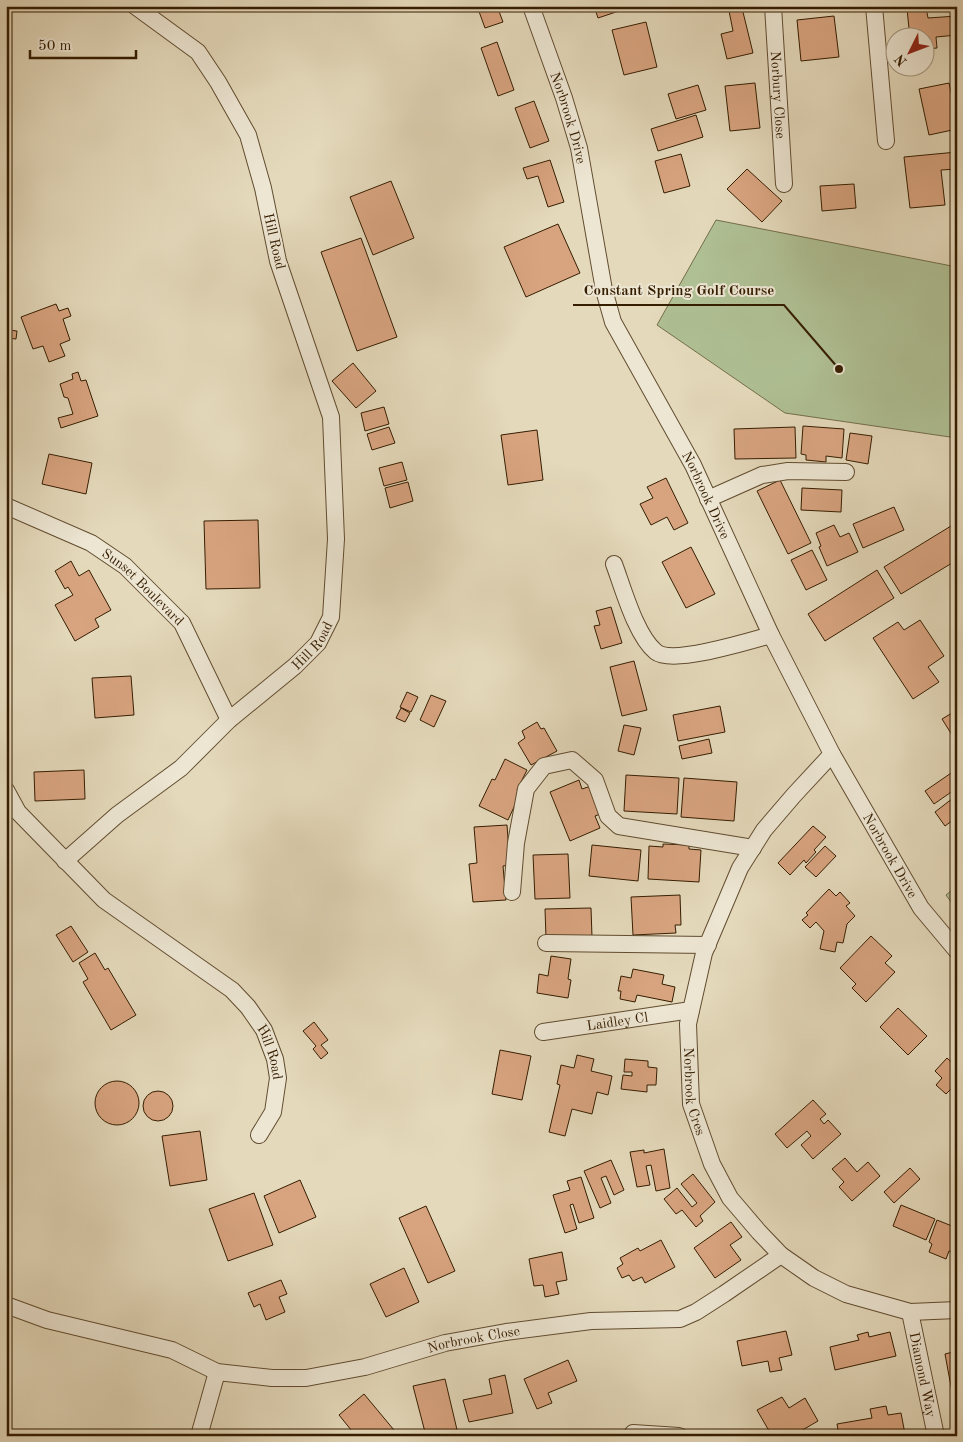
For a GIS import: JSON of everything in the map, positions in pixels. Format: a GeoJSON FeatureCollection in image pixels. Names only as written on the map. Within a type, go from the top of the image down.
{"type":"FeatureCollection","features":[{"type":"Feature","properties":{"kind":"street","name":"Hill Road"},"geometry":{"type":"LineString","coordinates":[[135,6],[198,52],[218,82],[248,135],[263,188],[278,261],[331,417],[336,539],[331,616],[318,643],[295,666],[229,720],[181,768],[117,816],[65,861],[104,900],[232,990],[248,1007],[264,1030],[275,1059],[278,1078],[273,1112],[259,1135]]}},
{"type":"Feature","properties":{"kind":"street","name":"Norbrook Drive"},"geometry":{"type":"LineString","coordinates":[[531,6],[564,98],[579,148],[604,290],[613,322],[692,465],[771,635],[832,754],[921,908],[957,951]]}},
{"type":"Feature","properties":{"kind":"street","name":"Norbury Close"},"geometry":{"type":"LineString","coordinates":[[773,6],[784,184]]}},
{"type":"Feature","properties":{"kind":"street"},"geometry":{"type":"LineString","coordinates":[[874,6],[886,141]]}},
{"type":"Feature","properties":{"kind":"street"},"geometry":{"type":"LineString","coordinates":[[708,499],[762,475],[788,472],[846,472]]}},
{"type":"Feature","properties":{"kind":"street","name":"Sunset Boulevard"},"geometry":{"type":"LineString","coordinates":[[6,506],[91,543],[125,566],[182,623],[229,720]]}},
{"type":"Feature","properties":{"kind":"street"},"geometry":{"type":"LineString","coordinates":[[614,564],[640,633],[657,653],[669,657],[700,653],[771,635]]}},
{"type":"Feature","properties":{"kind":"street","name":"Norbrook Cres"},"geometry":{"type":"LineString","coordinates":[[832,754],[764,830],[740,868],[704,953],[688,1024],[691,1104],[712,1164],[730,1198],[781,1254],[814,1278],[846,1294],[910,1312],[957,1310]]}},
{"type":"Feature","properties":{"kind":"street"},"geometry":{"type":"LineString","coordinates":[[512,892],[516,843],[526,789],[544,766],[572,760],[595,780],[608,816],[619,826],[753,848]]}},
{"type":"Feature","properties":{"kind":"street"},"geometry":{"type":"LineString","coordinates":[[6,790],[18,812],[65,861]]}},
{"type":"Feature","properties":{"kind":"street"},"geometry":{"type":"LineString","coordinates":[[546,942],[708,945]]}},
{"type":"Feature","properties":{"kind":"street","name":"Laidley Cl"},"geometry":{"type":"LineString","coordinates":[[544,1032],[691,1010]]}},
{"type":"Feature","properties":{"kind":"street","name":"Norbrook Close"},"geometry":{"type":"LineString","coordinates":[[6,1305],[47,1320],[172,1350],[217,1372],[272,1378],[306,1378],[365,1367],[445,1343],[506,1332],[591,1321],[680,1319],[696,1312],[724,1294],[781,1254]]}},
{"type":"Feature","properties":{"kind":"street","name":"Diamond Way"},"geometry":{"type":"LineString","coordinates":[[910,1312],[936,1436]]}},
{"type":"Feature","properties":{"kind":"street"},"geometry":{"type":"LineString","coordinates":[[199,1436],[217,1372]]}},
{"type":"Feature","properties":{"kind":"street"},"geometry":{"type":"LineString","coordinates":[[633,1433],[679,1436]]}},
{"type":"Feature","properties":{"kind":"green space"},"geometry":{"type":"Polygon","coordinates":[[[716,220],[957,267],[957,438],[785,413],[657,325],[716,220]]]}},
{"type":"Feature","properties":{"kind":"green space"},"geometry":{"type":"Polygon","coordinates":[[[957,886],[957,910],[946,895],[957,886]]]}},
{"type":"Feature","properties":{"kind":"building"},"geometry":{"type":"Polygon","coordinates":[[[477,6],[497,6],[503,22],[485,28],[477,6]]]}},
{"type":"Feature","properties":{"kind":"building"},"geometry":{"type":"Polygon","coordinates":[[[594,6],[634,6],[598,18],[594,6]]]}},
{"type":"Feature","properties":{"kind":"building"},"geometry":{"type":"Polygon","coordinates":[[[926,7],[928,18],[957,16],[957,35],[936,37],[936,28],[909,28],[907,9],[926,7]]]}},
{"type":"Feature","properties":{"kind":"building"},"geometry":{"type":"Polygon","coordinates":[[[742,8],[753,53],[727,59],[721,34],[733,31],[729,11],[742,8]]]}},
{"type":"Feature","properties":{"kind":"building"},"geometry":{"type":"Polygon","coordinates":[[[834,16],[839,57],[801,61],[797,20],[834,16]]]}},
{"type":"Feature","properties":{"kind":"building"},"geometry":{"type":"Polygon","coordinates":[[[646,22],[657,67],[624,75],[612,30],[646,22]]]}},
{"type":"Feature","properties":{"kind":"building"},"geometry":{"type":"Polygon","coordinates":[[[497,42],[514,90],[498,96],[481,48],[497,42]]]}},
{"type":"Feature","properties":{"kind":"building"},"geometry":{"type":"Polygon","coordinates":[[[755,83],[760,128],[730,131],[725,86],[755,83]]]}},
{"type":"Feature","properties":{"kind":"building"},"geometry":{"type":"Polygon","coordinates":[[[949,83],[957,120],[957,129],[929,135],[919,89],[949,83]]]}},
{"type":"Feature","properties":{"kind":"building"},"geometry":{"type":"Polygon","coordinates":[[[698,85],[706,110],[676,119],[668,94],[698,85]]]}},
{"type":"Feature","properties":{"kind":"building"},"geometry":{"type":"Polygon","coordinates":[[[534,101],[549,141],[530,148],[515,108],[534,101]]]}},
{"type":"Feature","properties":{"kind":"building"},"geometry":{"type":"Polygon","coordinates":[[[696,115],[703,137],[658,151],[651,129],[696,115]]]}},
{"type":"Feature","properties":{"kind":"building"},"geometry":{"type":"Polygon","coordinates":[[[957,152],[957,169],[941,170],[945,205],[910,208],[904,157],[957,152]]]}},
{"type":"Feature","properties":{"kind":"building"},"geometry":{"type":"Polygon","coordinates":[[[681,154],[690,186],[664,193],[655,161],[681,154]]]}},
{"type":"Feature","properties":{"kind":"building"},"geometry":{"type":"Polygon","coordinates":[[[550,160],[564,202],[548,207],[538,176],[527,179],[523,168],[550,160]]]}},
{"type":"Feature","properties":{"kind":"building"},"geometry":{"type":"Polygon","coordinates":[[[747,169],[782,201],[762,222],[727,189],[747,169]]]}},
{"type":"Feature","properties":{"kind":"building"},"geometry":{"type":"Polygon","coordinates":[[[391,181],[414,238],[373,255],[350,197],[391,181]]]}},
{"type":"Feature","properties":{"kind":"building"},"geometry":{"type":"Polygon","coordinates":[[[854,184],[856,208],[822,211],[820,186],[854,184]]]}},
{"type":"Feature","properties":{"kind":"building"},"geometry":{"type":"Polygon","coordinates":[[[558,224],[580,273],[526,297],[504,247],[558,224]]]}},
{"type":"Feature","properties":{"kind":"building"},"geometry":{"type":"Polygon","coordinates":[[[361,238],[397,337],[357,351],[321,252],[361,238]]]}},
{"type":"Feature","properties":{"kind":"building"},"geometry":{"type":"Polygon","coordinates":[[[56,304],[59,311],[68,308],[71,316],[63,319],[70,340],[60,344],[65,356],[49,362],[43,346],[33,349],[21,317],[56,304]]]}},
{"type":"Feature","properties":{"kind":"building"},"geometry":{"type":"Polygon","coordinates":[[[9,330],[17,331],[16,339],[8,338],[9,330]]]}},
{"type":"Feature","properties":{"kind":"building"},"geometry":{"type":"Polygon","coordinates":[[[353,363],[376,391],[356,408],[332,381],[353,363]]]}},
{"type":"Feature","properties":{"kind":"building"},"geometry":{"type":"Polygon","coordinates":[[[78,372],[81,381],[86,380],[98,416],[61,428],[58,418],[73,414],[68,398],[64,397],[60,384],[73,379],[72,374],[78,372]]]}},
{"type":"Feature","properties":{"kind":"building"},"geometry":{"type":"Polygon","coordinates":[[[384,407],[389,424],[365,431],[361,413],[384,407]]]}},
{"type":"Feature","properties":{"kind":"building"},"geometry":{"type":"Polygon","coordinates":[[[803,426],[844,429],[842,458],[826,456],[826,462],[806,460],[806,455],[801,454],[803,426]]]}},
{"type":"Feature","properties":{"kind":"building"},"geometry":{"type":"Polygon","coordinates":[[[389,427],[395,443],[372,450],[367,434],[389,427]]]}},
{"type":"Feature","properties":{"kind":"building"},"geometry":{"type":"Polygon","coordinates":[[[795,427],[796,458],[735,459],[734,429],[795,427]]]}},
{"type":"Feature","properties":{"kind":"building"},"geometry":{"type":"Polygon","coordinates":[[[537,430],[543,480],[508,485],[501,435],[537,430]]]}},
{"type":"Feature","properties":{"kind":"building"},"geometry":{"type":"Polygon","coordinates":[[[850,433],[872,436],[868,464],[846,460],[850,433]]]}},
{"type":"Feature","properties":{"kind":"building"},"geometry":{"type":"Polygon","coordinates":[[[49,454],[92,463],[86,494],[42,484],[49,454]]]}},
{"type":"Feature","properties":{"kind":"building"},"geometry":{"type":"Polygon","coordinates":[[[402,462],[407,480],[384,486],[379,468],[402,462]]]}},
{"type":"Feature","properties":{"kind":"building"},"geometry":{"type":"Polygon","coordinates":[[[666,478],[688,523],[674,530],[667,517],[651,525],[640,504],[653,498],[647,487],[666,478]]]}},
{"type":"Feature","properties":{"kind":"building"},"geometry":{"type":"Polygon","coordinates":[[[780,480],[811,543],[788,554],[757,491],[780,480]]]}},
{"type":"Feature","properties":{"kind":"building"},"geometry":{"type":"Polygon","coordinates":[[[408,482],[413,501],[390,508],[385,488],[408,482]]]}},
{"type":"Feature","properties":{"kind":"building"},"geometry":{"type":"Polygon","coordinates":[[[802,488],[842,490],[841,512],[801,510],[802,488]]]}},
{"type":"Feature","properties":{"kind":"building"},"geometry":{"type":"Polygon","coordinates":[[[894,507],[904,530],[863,548],[853,524],[894,507]]]}},
{"type":"Feature","properties":{"kind":"building"},"geometry":{"type":"Polygon","coordinates":[[[258,520],[260,588],[206,589],[204,521],[258,520]]]}},
{"type":"Feature","properties":{"kind":"building"},"geometry":{"type":"Polygon","coordinates":[[[834,525],[840,537],[849,533],[858,552],[827,566],[819,547],[821,546],[816,533],[834,525]]]}},
{"type":"Feature","properties":{"kind":"building"},"geometry":{"type":"Polygon","coordinates":[[[951,526],[957,535],[957,560],[901,594],[884,567],[951,526]]]}},
{"type":"Feature","properties":{"kind":"building"},"geometry":{"type":"Polygon","coordinates":[[[691,547],[715,594],[686,608],[662,562],[691,547]]]}},
{"type":"Feature","properties":{"kind":"building"},"geometry":{"type":"Polygon","coordinates":[[[812,550],[827,580],[806,590],[791,560],[812,550]]]}},
{"type":"Feature","properties":{"kind":"building"},"geometry":{"type":"Polygon","coordinates":[[[71,561],[79,576],[89,570],[111,610],[95,619],[99,627],[75,641],[55,605],[73,595],[68,587],[65,589],[55,571],[71,561]]]}},
{"type":"Feature","properties":{"kind":"building"},"geometry":{"type":"Polygon","coordinates":[[[877,570],[894,598],[825,641],[808,614],[877,570]]]}},
{"type":"Feature","properties":{"kind":"building"},"geometry":{"type":"Polygon","coordinates":[[[611,607],[622,643],[601,649],[594,626],[600,625],[596,611],[611,607]]]}},
{"type":"Feature","properties":{"kind":"building"},"geometry":{"type":"Polygon","coordinates":[[[920,620],[944,656],[928,667],[939,682],[913,699],[873,638],[898,622],[904,630],[920,620]]]}},
{"type":"Feature","properties":{"kind":"building"},"geometry":{"type":"Polygon","coordinates":[[[634,661],[647,710],[622,716],[610,667],[634,661]]]}},
{"type":"Feature","properties":{"kind":"building"},"geometry":{"type":"Polygon","coordinates":[[[131,676],[134,715],[95,718],[92,678],[131,676]]]}},
{"type":"Feature","properties":{"kind":"building"},"geometry":{"type":"Polygon","coordinates":[[[407,692],[418,697],[411,712],[400,707],[407,692]]]}},
{"type":"Feature","properties":{"kind":"building"},"geometry":{"type":"Polygon","coordinates":[[[431,695],[446,701],[434,727],[420,720],[431,695]]]}},
{"type":"Feature","properties":{"kind":"building"},"geometry":{"type":"Polygon","coordinates":[[[720,706],[725,732],[678,741],[673,715],[720,706]]]}},
{"type":"Feature","properties":{"kind":"building"},"geometry":{"type":"Polygon","coordinates":[[[401,708],[410,713],[405,722],[396,718],[401,708]]]}},
{"type":"Feature","properties":{"kind":"building"},"geometry":{"type":"Polygon","coordinates":[[[957,710],[957,732],[952,735],[942,719],[957,710]]]}},
{"type":"Feature","properties":{"kind":"building"},"geometry":{"type":"Polygon","coordinates":[[[537,722],[541,729],[544,728],[557,751],[531,765],[518,743],[525,738],[522,731],[537,722]]]}},
{"type":"Feature","properties":{"kind":"building"},"geometry":{"type":"Polygon","coordinates":[[[624,725],[641,728],[634,755],[618,751],[624,725]]]}},
{"type":"Feature","properties":{"kind":"building"},"geometry":{"type":"Polygon","coordinates":[[[709,739],[712,753],[682,759],[679,746],[709,739]]]}},
{"type":"Feature","properties":{"kind":"building"},"geometry":{"type":"Polygon","coordinates":[[[505,759],[527,770],[517,790],[521,792],[508,820],[479,806],[492,779],[495,780],[505,759]]]}},
{"type":"Feature","properties":{"kind":"building"},"geometry":{"type":"Polygon","coordinates":[[[957,769],[957,788],[934,804],[925,791],[957,769]]]}},
{"type":"Feature","properties":{"kind":"building"},"geometry":{"type":"Polygon","coordinates":[[[84,770],[85,799],[35,801],[34,772],[84,770]]]}},
{"type":"Feature","properties":{"kind":"building"},"geometry":{"type":"Polygon","coordinates":[[[626,775],[679,778],[677,814],[624,811],[626,775]]]}},
{"type":"Feature","properties":{"kind":"building"},"geometry":{"type":"Polygon","coordinates":[[[684,778],[737,782],[734,821],[681,817],[684,778]]]}},
{"type":"Feature","properties":{"kind":"building"},"geometry":{"type":"Polygon","coordinates":[[[579,780],[582,789],[591,786],[603,813],[595,816],[600,828],[570,841],[550,792],[579,780]]]}},
{"type":"Feature","properties":{"kind":"building"},"geometry":{"type":"Polygon","coordinates":[[[957,795],[957,817],[945,826],[935,812],[957,795]]]}},
{"type":"Feature","properties":{"kind":"building"},"geometry":{"type":"Polygon","coordinates":[[[507,825],[510,865],[503,866],[506,900],[473,902],[469,864],[477,863],[474,827],[507,825]]]}},
{"type":"Feature","properties":{"kind":"building"},"geometry":{"type":"Polygon","coordinates":[[[813,826],[826,837],[814,850],[816,852],[806,863],[804,860],[790,875],[778,863],[813,826]]]}},
{"type":"Feature","properties":{"kind":"building"},"geometry":{"type":"Polygon","coordinates":[[[663,844],[689,845],[689,849],[701,850],[699,882],[648,879],[649,846],[663,847],[663,844]]]}},
{"type":"Feature","properties":{"kind":"building"},"geometry":{"type":"Polygon","coordinates":[[[592,845],[641,850],[638,881],[589,876],[592,845]]]}},
{"type":"Feature","properties":{"kind":"building"},"geometry":{"type":"Polygon","coordinates":[[[825,846],[836,856],[816,877],[805,867],[825,846]]]}},
{"type":"Feature","properties":{"kind":"building"},"geometry":{"type":"Polygon","coordinates":[[[568,854],[570,898],[535,899],[533,855],[568,854]]]}},
{"type":"Feature","properties":{"kind":"building"},"geometry":{"type":"Polygon","coordinates":[[[829,889],[836,896],[840,892],[850,903],[846,906],[855,916],[847,924],[843,943],[837,942],[835,952],[820,949],[824,931],[816,922],[810,928],[802,920],[808,915],[806,913],[829,889]]]}},
{"type":"Feature","properties":{"kind":"building"},"geometry":{"type":"Polygon","coordinates":[[[680,895],[681,925],[675,925],[676,933],[633,935],[631,897],[680,895]]]}},
{"type":"Feature","properties":{"kind":"building"},"geometry":{"type":"Polygon","coordinates":[[[591,908],[592,937],[546,938],[545,909],[591,908]]]}},
{"type":"Feature","properties":{"kind":"building"},"geometry":{"type":"Polygon","coordinates":[[[71,926],[88,952],[73,962],[56,935],[71,926]]]}},
{"type":"Feature","properties":{"kind":"building"},"geometry":{"type":"Polygon","coordinates":[[[871,936],[892,956],[885,963],[895,972],[866,1002],[852,988],[856,984],[840,968],[871,936]]]}},
{"type":"Feature","properties":{"kind":"building"},"geometry":{"type":"Polygon","coordinates":[[[95,953],[105,970],[108,968],[136,1015],[111,1030],[83,982],[88,979],[79,963],[95,953]]]}},
{"type":"Feature","properties":{"kind":"building"},"geometry":{"type":"Polygon","coordinates":[[[551,956],[571,959],[568,979],[571,980],[568,998],[537,993],[539,974],[548,976],[551,956]]]}},
{"type":"Feature","properties":{"kind":"building"},"geometry":{"type":"Polygon","coordinates":[[[633,969],[664,975],[662,984],[675,987],[672,1002],[637,995],[635,1002],[620,999],[621,991],[618,991],[621,976],[631,978],[633,969]]]}},
{"type":"Feature","properties":{"kind":"building"},"geometry":{"type":"Polygon","coordinates":[[[898,1008],[927,1036],[908,1055],[880,1027],[898,1008]]]}},
{"type":"Feature","properties":{"kind":"building"},"geometry":{"type":"Polygon","coordinates":[[[314,1022],[328,1040],[321,1045],[328,1053],[321,1059],[313,1049],[316,1046],[303,1031],[314,1022]]]}},
{"type":"Feature","properties":{"kind":"building"},"geometry":{"type":"Polygon","coordinates":[[[500,1050],[531,1056],[522,1100],[492,1094],[500,1050]]]}},
{"type":"Feature","properties":{"kind":"building"},"geometry":{"type":"Polygon","coordinates":[[[577,1055],[594,1059],[591,1071],[612,1076],[608,1095],[597,1092],[592,1114],[572,1109],[565,1136],[549,1132],[560,1085],[557,1084],[561,1065],[574,1068],[577,1055]]]}},
{"type":"Feature","properties":{"kind":"building"},"geometry":{"type":"Polygon","coordinates":[[[947,1058],[957,1067],[957,1093],[952,1088],[946,1094],[936,1085],[942,1078],[935,1071],[947,1058]]]}},
{"type":"Feature","properties":{"kind":"building"},"geometry":{"type":"Polygon","coordinates":[[[625,1059],[648,1061],[648,1067],[657,1068],[656,1085],[647,1085],[647,1092],[621,1089],[623,1075],[632,1076],[632,1072],[624,1072],[625,1059]]]}},
{"type":"Feature","properties":{"kind":"building"},"geometry":{"type":"Polygon","coordinates":[[[121,1081],[133,1087],[138,1094],[138,1112],[133,1119],[126,1124],[113,1125],[105,1122],[98,1115],[95,1099],[98,1091],[105,1084],[121,1081]]]}},
{"type":"Feature","properties":{"kind":"building"},"geometry":{"type":"Polygon","coordinates":[[[158,1091],[164,1092],[172,1100],[172,1112],[164,1120],[158,1121],[152,1120],[144,1112],[143,1106],[144,1100],[152,1092],[158,1091]]]}},
{"type":"Feature","properties":{"kind":"building"},"geometry":{"type":"Polygon","coordinates":[[[813,1100],[826,1114],[820,1119],[824,1124],[828,1120],[841,1134],[813,1159],[801,1145],[811,1136],[807,1131],[787,1148],[775,1134],[813,1100]]]}},
{"type":"Feature","properties":{"kind":"building"},"geometry":{"type":"Polygon","coordinates":[[[200,1131],[207,1180],[170,1186],[162,1136],[200,1131]]]}},
{"type":"Feature","properties":{"kind":"building"},"geometry":{"type":"Polygon","coordinates":[[[664,1149],[670,1188],[656,1191],[651,1165],[646,1166],[650,1185],[637,1187],[630,1152],[644,1150],[644,1153],[664,1149]]]}},
{"type":"Feature","properties":{"kind":"building"},"geometry":{"type":"Polygon","coordinates":[[[845,1158],[857,1172],[868,1162],[880,1176],[852,1201],[839,1187],[844,1182],[832,1169],[845,1158]]]}},
{"type":"Feature","properties":{"kind":"building"},"geometry":{"type":"Polygon","coordinates":[[[611,1160],[624,1190],[614,1195],[606,1176],[601,1178],[611,1203],[600,1208],[584,1171],[611,1160]]]}},
{"type":"Feature","properties":{"kind":"building"},"geometry":{"type":"Polygon","coordinates":[[[910,1168],[920,1179],[894,1203],[884,1192],[910,1168]]]}},
{"type":"Feature","properties":{"kind":"building"},"geometry":{"type":"Polygon","coordinates":[[[693,1174],[715,1202],[700,1216],[703,1221],[696,1227],[682,1210],[676,1214],[664,1199],[677,1188],[692,1207],[697,1203],[681,1184],[693,1174]]]}},
{"type":"Feature","properties":{"kind":"building"},"geometry":{"type":"Polygon","coordinates":[[[581,1177],[594,1218],[579,1223],[573,1204],[570,1205],[577,1229],[565,1233],[553,1195],[570,1190],[567,1181],[581,1177]]]}},
{"type":"Feature","properties":{"kind":"building"},"geometry":{"type":"Polygon","coordinates":[[[300,1180],[316,1217],[279,1233],[264,1196],[300,1180]]]}},
{"type":"Feature","properties":{"kind":"building"},"geometry":{"type":"Polygon","coordinates":[[[254,1193],[273,1245],[228,1261],[209,1209],[254,1193]]]}},
{"type":"Feature","properties":{"kind":"building"},"geometry":{"type":"Polygon","coordinates":[[[901,1205],[935,1219],[926,1240],[893,1226],[901,1205]]]}},
{"type":"Feature","properties":{"kind":"building"},"geometry":{"type":"Polygon","coordinates":[[[426,1206],[455,1271],[428,1283],[399,1218],[426,1206]]]}},
{"type":"Feature","properties":{"kind":"building"},"geometry":{"type":"Polygon","coordinates":[[[937,1220],[957,1228],[956,1253],[949,1251],[946,1259],[929,1252],[932,1244],[929,1242],[937,1220]]]}},
{"type":"Feature","properties":{"kind":"building"},"geometry":{"type":"Polygon","coordinates":[[[731,1222],[742,1237],[730,1245],[741,1260],[715,1278],[694,1248],[731,1222]]]}},
{"type":"Feature","properties":{"kind":"building"},"geometry":{"type":"Polygon","coordinates":[[[661,1240],[675,1267],[645,1283],[642,1277],[633,1281],[629,1275],[622,1278],[617,1268],[623,1264],[620,1258],[638,1248],[640,1251],[661,1240]]]}},
{"type":"Feature","properties":{"kind":"building"},"geometry":{"type":"Polygon","coordinates":[[[562,1252],[567,1280],[556,1282],[559,1294],[545,1297],[543,1285],[534,1286],[529,1259],[562,1252]]]}},
{"type":"Feature","properties":{"kind":"building"},"geometry":{"type":"Polygon","coordinates":[[[404,1268],[419,1302],[386,1317],[370,1284],[404,1268]]]}},
{"type":"Feature","properties":{"kind":"building"},"geometry":{"type":"Polygon","coordinates":[[[281,1280],[287,1294],[279,1297],[285,1312],[266,1320],[260,1304],[254,1307],[248,1293],[281,1280]]]}},
{"type":"Feature","properties":{"kind":"building"},"geometry":{"type":"Polygon","coordinates":[[[786,1331],[792,1355],[779,1358],[782,1370],[770,1372],[768,1361],[742,1366],[737,1341],[786,1331]]]}},
{"type":"Feature","properties":{"kind":"building"},"geometry":{"type":"Polygon","coordinates":[[[868,1332],[869,1337],[890,1332],[896,1356],[835,1370],[830,1347],[859,1340],[857,1335],[868,1332]]]}},
{"type":"Feature","properties":{"kind":"building"},"geometry":{"type":"Polygon","coordinates":[[[957,1351],[957,1391],[952,1392],[945,1354],[957,1351]]]}},
{"type":"Feature","properties":{"kind":"building"},"geometry":{"type":"Polygon","coordinates":[[[568,1360],[577,1381],[548,1393],[552,1403],[537,1409],[524,1379],[568,1360]]]}},
{"type":"Feature","properties":{"kind":"building"},"geometry":{"type":"Polygon","coordinates":[[[505,1375],[513,1413],[469,1422],[463,1400],[492,1394],[489,1379],[505,1375]]]}},
{"type":"Feature","properties":{"kind":"building"},"geometry":{"type":"Polygon","coordinates":[[[445,1379],[458,1434],[426,1436],[413,1386],[445,1379]]]}},
{"type":"Feature","properties":{"kind":"building"},"geometry":{"type":"Polygon","coordinates":[[[364,1394],[399,1436],[356,1436],[339,1415],[364,1394]]]}},
{"type":"Feature","properties":{"kind":"building"},"geometry":{"type":"Polygon","coordinates":[[[782,1397],[789,1408],[805,1398],[818,1421],[792,1436],[772,1436],[757,1410],[782,1397]]]}},
{"type":"Feature","properties":{"kind":"building"},"geometry":{"type":"Polygon","coordinates":[[[886,1406],[888,1415],[901,1413],[905,1434],[895,1436],[839,1436],[837,1424],[872,1418],[870,1409],[886,1406]]]}},
{"type":"Feature","properties":{"kind":"place","name":"Constant Spring Golf Course"},"geometry":{"type":"Point","coordinates":[839,369]}}]}
